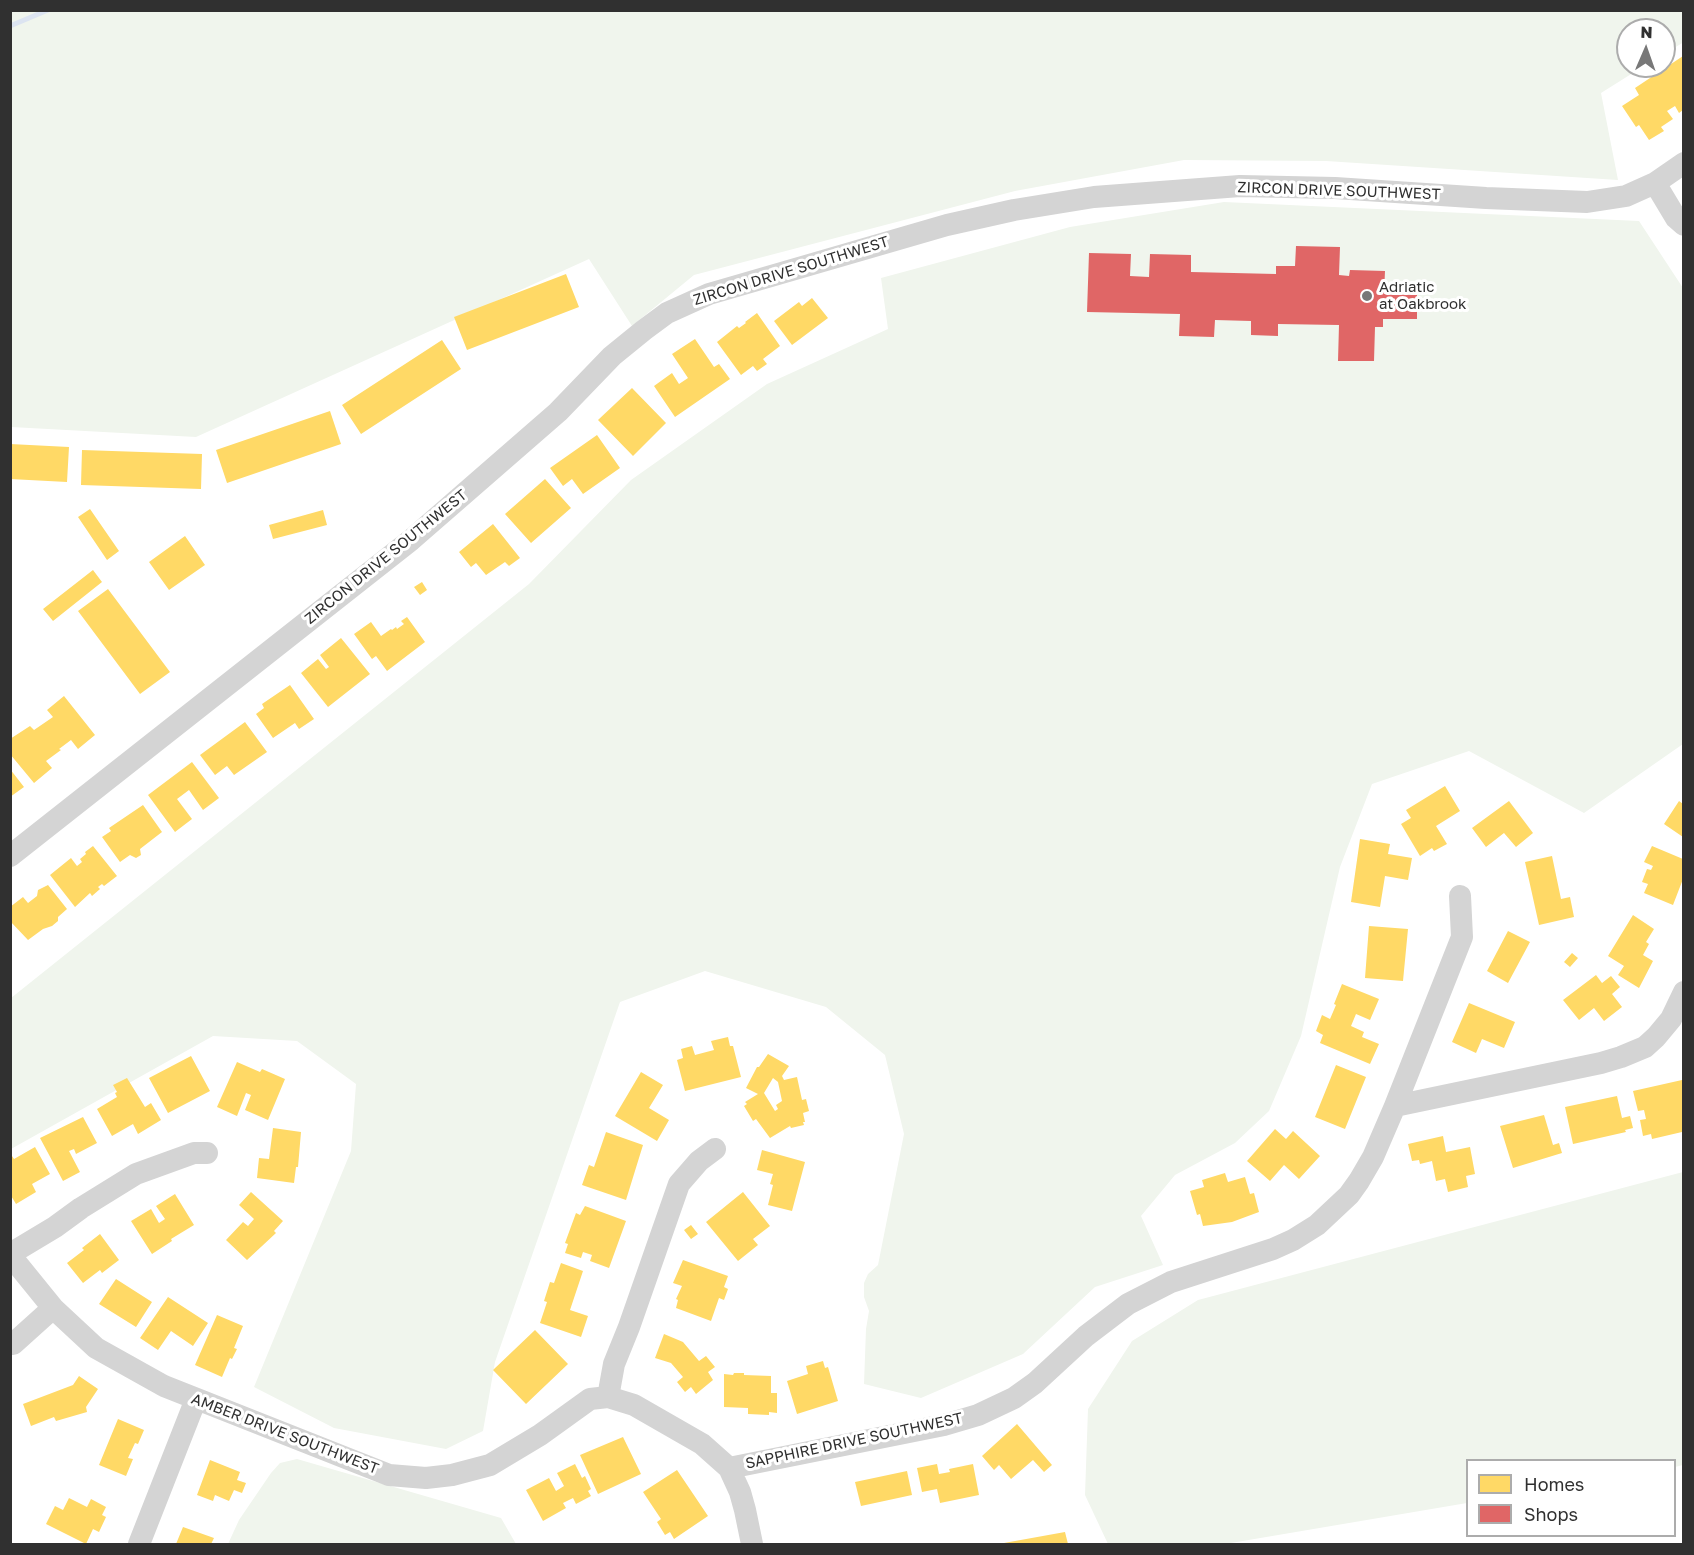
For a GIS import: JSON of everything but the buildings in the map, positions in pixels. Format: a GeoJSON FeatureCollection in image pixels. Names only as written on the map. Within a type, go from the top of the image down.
{"type":"FeatureCollection","features":[{"type":"Feature","properties":{"kind":"street","name":"ZIRCON DRIVE SOUTHWEST"},"geometry":{"type":"LineString","coordinates":[[10,856],[411,540],[558,412],[612,356],[667,313],[709,294],[947,225],[1014,210],[1094,197],[1240,186],[1335,188],[1587,202],[1626,196],[1654,183],[1683,163]]}},
{"type":"Feature","properties":{"kind":"street"},"geometry":{"type":"LineString","coordinates":[[1654,183],[1683,225]]}},
{"type":"Feature","properties":{"kind":"street","name":"SAPPHIRE DRIVE SOUTHWEST"},"geometry":{"type":"LineString","coordinates":[[608,1397],[634,1405],[692,1439],[729,1468],[944,1425],[978,1415],[1014,1398],[1035,1383],[1086,1336],[1128,1304],[1171,1282],[1273,1249],[1293,1240],[1317,1225],[1349,1195],[1373,1157],[1462,937],[1460,896]]}},
{"type":"Feature","properties":{"kind":"street"},"geometry":{"type":"LineString","coordinates":[[1395,1106],[1621,1057],[1645,1047],[1656,1037],[1671,1019],[1683,992]]}},
{"type":"Feature","properties":{"kind":"street"},"geometry":{"type":"LineString","coordinates":[[608,1397],[614,1364],[679,1184],[699,1161],[715,1149]]}},
{"type":"Feature","properties":{"kind":"street"},"geometry":{"type":"LineString","coordinates":[[10,1254],[136,1174],[194,1153],[207,1153]]}},
{"type":"Feature","properties":{"kind":"street","name":"AMBER DRIVE SOUTHWEST"},"geometry":{"type":"LineString","coordinates":[[10,1254],[53,1308],[96,1348],[164,1386],[389,1475],[426,1478],[452,1475],[490,1465],[540,1435],[590,1399],[608,1397]]}},
{"type":"Feature","properties":{"kind":"street"},"geometry":{"type":"LineString","coordinates":[[13,1344],[53,1308]]}},
{"type":"Feature","properties":{"kind":"street"},"geometry":{"type":"LineString","coordinates":[[139,1545],[196,1399]]}},
{"type":"Feature","properties":{"kind":"street"},"geometry":{"type":"LineString","coordinates":[[729,1468],[742,1500],[752,1545]]}},
{"type":"Feature","properties":{"kind":"shaded area"},"geometry":{"type":"Polygon","coordinates":[[[1683,10],[1684,42],[1676,47],[1676,18],[1616,18],[1616,78],[1625,78],[1601,93],[1618,180],[1326,161],[1184,160],[1015,191],[694,275],[632,326],[589,259],[196,437],[11,427],[10,11],[1683,10]]]}},
{"type":"Feature","properties":{"kind":"shaded area"},"geometry":{"type":"Polygon","coordinates":[[[1224,202],[1639,221],[1683,288],[1683,744],[1584,813],[1469,751],[1372,784],[1340,867],[1301,1036],[1269,1111],[1235,1143],[1175,1175],[1141,1216],[1163,1265],[1095,1287],[1023,1354],[921,1398],[864,1384],[869,1311],[864,1297],[864,1283],[868,1274],[878,1265],[904,1134],[885,1055],[826,1007],[705,971],[620,1002],[495,1362],[483,1431],[446,1449],[334,1428],[254,1387],[351,1151],[356,1084],[297,1041],[213,1036],[11,1149],[11,998],[529,584],[631,480],[767,384],[888,329],[881,278],[1070,227],[1224,202]]]}},
{"type":"Feature","properties":{"kind":"shaded area"},"geometry":{"type":"Polygon","coordinates":[[[1683,1172],[1683,1465],[1676,1467],[1676,1459],[1466,1459],[1466,1503],[1225,1544],[1108,1544],[1085,1495],[1088,1409],[1132,1341],[1198,1300],[1683,1172]]]}},
{"type":"Feature","properties":{"kind":"shaded area"},"geometry":{"type":"Polygon","coordinates":[[[297,1459],[501,1518],[516,1544],[228,1544],[239,1520],[271,1473],[280,1463],[297,1459]]]}},
{"type":"Feature","properties":{"kind":"waterway"},"geometry":{"type":"LineString","coordinates":[[10,26],[48,10]]}},
{"type":"Feature","properties":{"kind":"place","name":"Adriatic at Oakbrook"},"geometry":{"type":"Point","coordinates":[1367,296]}}]}
